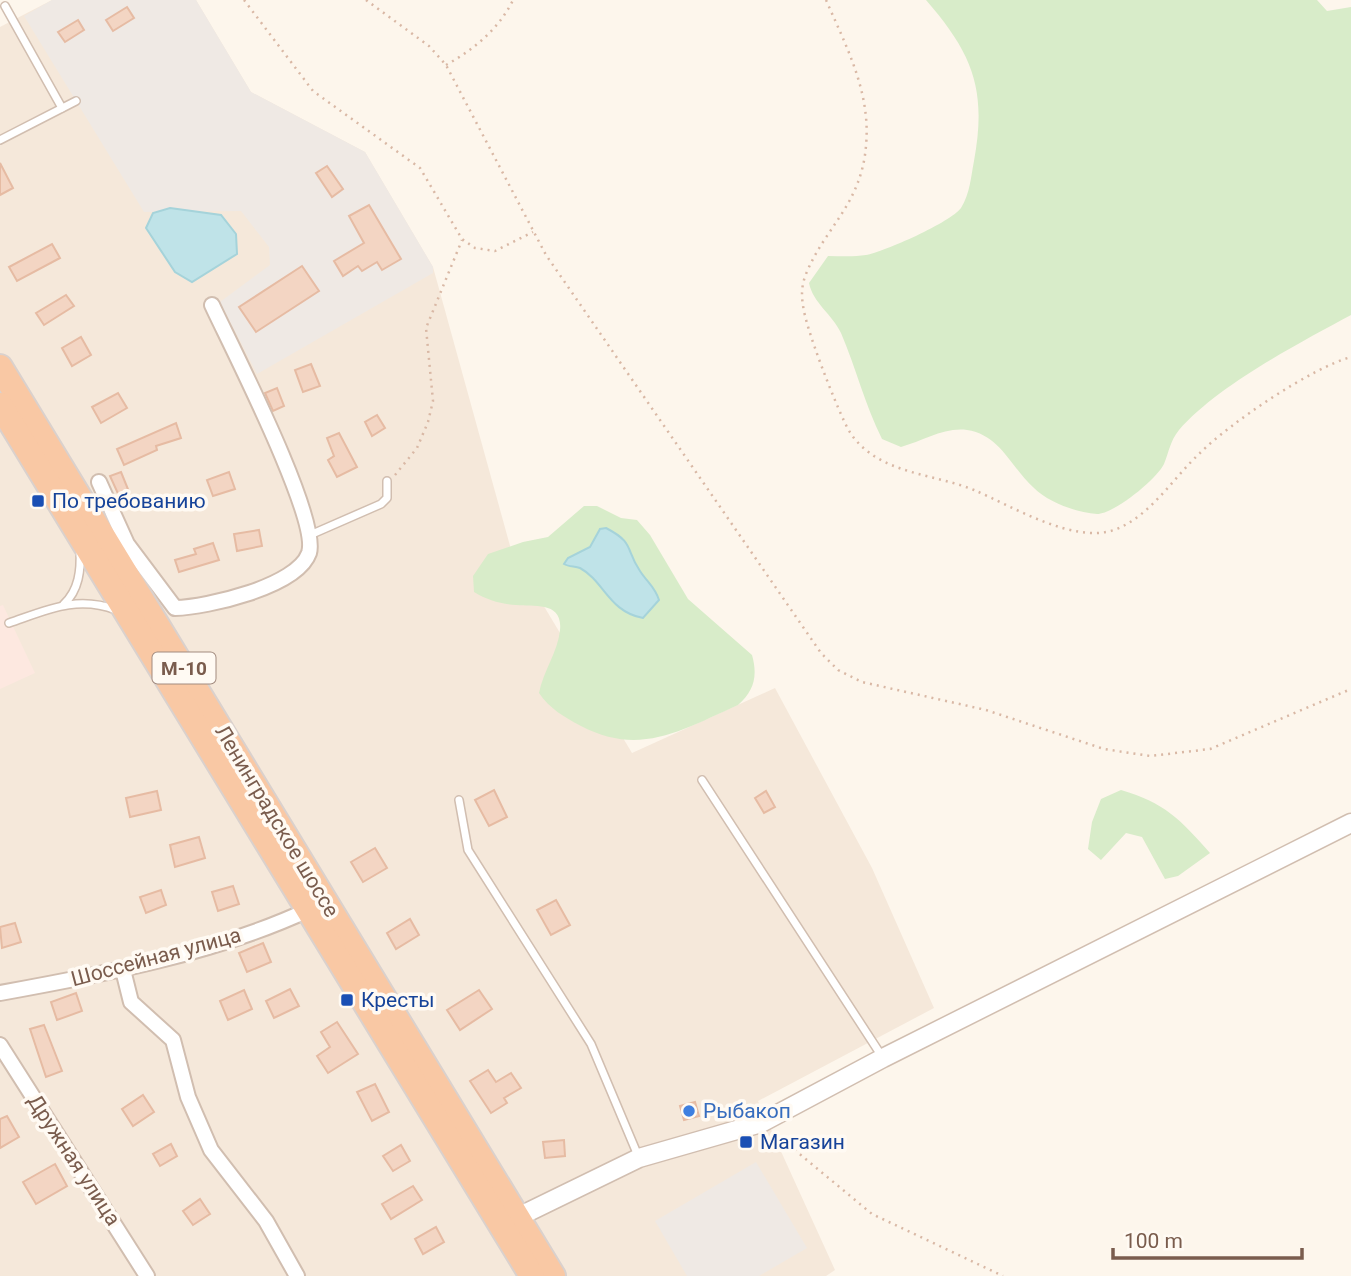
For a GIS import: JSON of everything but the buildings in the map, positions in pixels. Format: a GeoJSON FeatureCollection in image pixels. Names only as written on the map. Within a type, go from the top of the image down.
{"type":"FeatureCollection","features":[{"type":"Feature","properties":{"kind":"highway","name":"Ленинградское шоссе"},"geometry":{"type":"LineString","coordinates":[[0,367],[119,548],[553,1276]]}},
{"type":"Feature","properties":{"kind":"highway","name":"Ленинградское шоссе"},"geometry":{"type":"LineString","coordinates":[[0,405],[532,1276]]}},
{"type":"Feature","properties":{"kind":"street"},"geometry":{"type":"LineString","coordinates":[[99,482],[119,548],[175,608],[206,606],[264,587],[292,574],[309,553],[310,535],[300,500],[212,305]]}},
{"type":"Feature","properties":{"kind":"street"},"geometry":{"type":"LineString","coordinates":[[518,1217],[639,1158],[761,1123],[883,1058],[1351,822]]}},
{"type":"Feature","properties":{"kind":"street","name":"Шоссейная улица"},"geometry":{"type":"LineString","coordinates":[[0,993],[123,970],[279,923],[308,910]]}},
{"type":"Feature","properties":{"kind":"street"},"geometry":{"type":"LineString","coordinates":[[123,970],[131,1002],[173,1040],[188,1097],[211,1150],[266,1221],[297,1276]]}},
{"type":"Feature","properties":{"kind":"street","name":"Дружная улица"},"geometry":{"type":"LineString","coordinates":[[0,1045],[148,1276]]}},
{"type":"Feature","properties":{"kind":"lane"},"geometry":{"type":"LineString","coordinates":[[5,6],[62,108]]}},
{"type":"Feature","properties":{"kind":"lane"},"geometry":{"type":"LineString","coordinates":[[0,141],[76,101]]}},
{"type":"Feature","properties":{"kind":"lane"},"geometry":{"type":"LineString","coordinates":[[310,535],[380,504],[387,498],[387,481]]}},
{"type":"Feature","properties":{"kind":"lane"},"geometry":{"type":"LineString","coordinates":[[63,604],[74,593],[80,572],[76,529]]}},
{"type":"Feature","properties":{"kind":"lane"},"geometry":{"type":"LineString","coordinates":[[9,623],[63,604],[91,602],[129,617]]}},
{"type":"Feature","properties":{"kind":"lane"},"geometry":{"type":"LineString","coordinates":[[702,780],[883,1058]]}},
{"type":"Feature","properties":{"kind":"lane"},"geometry":{"type":"LineString","coordinates":[[459,800],[468,850],[591,1044],[639,1158]]}},
{"type":"Feature","properties":{"kind":"path"},"geometry":{"type":"LineString","coordinates":[[244,0],[313,91],[420,168],[462,239],[475,248],[495,251],[533,232]]}},
{"type":"Feature","properties":{"kind":"path"},"geometry":{"type":"LineString","coordinates":[[366,0],[429,46],[446,65],[546,255],[821,653],[849,677],[986,710],[1104,749],[1150,756],[1210,749],[1351,689]]}},
{"type":"Feature","properties":{"kind":"path"},"geometry":{"type":"LineString","coordinates":[[446,65],[471,51],[495,27],[513,0]]}},
{"type":"Feature","properties":{"kind":"path"},"geometry":{"type":"LineString","coordinates":[[827,0],[860,78],[866,104],[866,149],[852,198],[805,278],[803,309],[846,425],[858,443],[875,456],[894,466],[968,488],[1071,531],[1094,533],[1112,530],[1144,511],[1220,436],[1308,376],[1333,362],[1351,357]]}},
{"type":"Feature","properties":{"kind":"path"},"geometry":{"type":"LineString","coordinates":[[387,481],[400,471],[417,447],[428,422],[433,401],[426,328],[462,239]]}},
{"type":"Feature","properties":{"kind":"path"},"geometry":{"type":"LineString","coordinates":[[761,1123],[872,1214],[1003,1276]]}},
{"type":"Feature","properties":{"kind":"shaded area"},"geometry":{"type":"Polygon","coordinates":[[[52,0],[196,0],[251,92],[365,152],[433,267],[512,553],[632,753],[775,688],[872,868],[934,1008],[758,1101],[835,1270],[826,1276],[0,1276],[0,27],[52,0]]]}},
{"type":"Feature","properties":{"kind":"shaded area"},"geometry":{"type":"Polygon","coordinates":[[[52,0],[196,0],[251,92],[365,152],[433,267],[433,273],[257,374],[220,302],[270,265],[269,247],[241,211],[144,212],[24,16],[52,0]]]}},
{"type":"Feature","properties":{"kind":"shaded area"},"geometry":{"type":"Polygon","coordinates":[[[3,605],[35,673],[0,689],[0,606],[3,605]]]}},
{"type":"Feature","properties":{"kind":"shaded area"},"geometry":{"type":"Polygon","coordinates":[[[756,1162],[807,1248],[759,1276],[687,1276],[655,1221],[756,1162]]]}},
{"type":"Feature","properties":{"kind":"green space"},"geometry":{"type":"Polygon","coordinates":[[[926,0],[1317,0],[1327,11],[1351,7],[1351,315],[1260,366],[1215,397],[1179,430],[1164,464],[1153,478],[1124,502],[1104,512],[1097,514],[1081,511],[1047,498],[1026,480],[997,445],[979,433],[967,430],[950,431],[901,447],[882,439],[841,333],[811,290],[809,283],[828,256],[866,255],[901,243],[955,214],[966,197],[978,136],[977,93],[965,56],[926,0]]]}},
{"type":"Feature","properties":{"kind":"green space"},"geometry":{"type":"Polygon","coordinates":[[[584,506],[597,506],[621,518],[637,520],[650,535],[688,599],[752,655],[755,670],[753,683],[738,705],[679,731],[642,740],[602,735],[558,712],[543,699],[539,693],[560,630],[557,614],[546,607],[505,604],[484,597],[474,592],[473,576],[488,554],[548,537],[584,506]]]}},
{"type":"Feature","properties":{"kind":"green space"},"geometry":{"type":"Polygon","coordinates":[[[1121,790],[1149,801],[1171,814],[1210,853],[1178,876],[1165,879],[1142,837],[1126,833],[1101,860],[1088,849],[1092,822],[1101,799],[1121,790]]]}},
{"type":"Feature","properties":{"kind":"water"},"geometry":{"type":"Polygon","coordinates":[[[170,208],[221,215],[236,234],[237,254],[192,282],[175,272],[146,228],[153,213],[170,208]]]}},
{"type":"Feature","properties":{"kind":"water"},"geometry":{"type":"Polygon","coordinates":[[[606,528],[626,542],[635,563],[657,595],[659,600],[643,618],[632,615],[614,603],[595,580],[580,568],[564,564],[568,558],[590,547],[600,529],[606,528]]]}},
{"type":"Feature","properties":{"kind":"place","name":"По требованию"},"geometry":{"type":"Point","coordinates":[38,501]}},
{"type":"Feature","properties":{"kind":"place","name":"Кресты"},"geometry":{"type":"Point","coordinates":[347,1000]}},
{"type":"Feature","properties":{"kind":"place","name":"Рыбакоп"},"geometry":{"type":"Point","coordinates":[689,1111]}},
{"type":"Feature","properties":{"kind":"place","name":"Магазин"},"geometry":{"type":"Point","coordinates":[746,1142]}}]}
